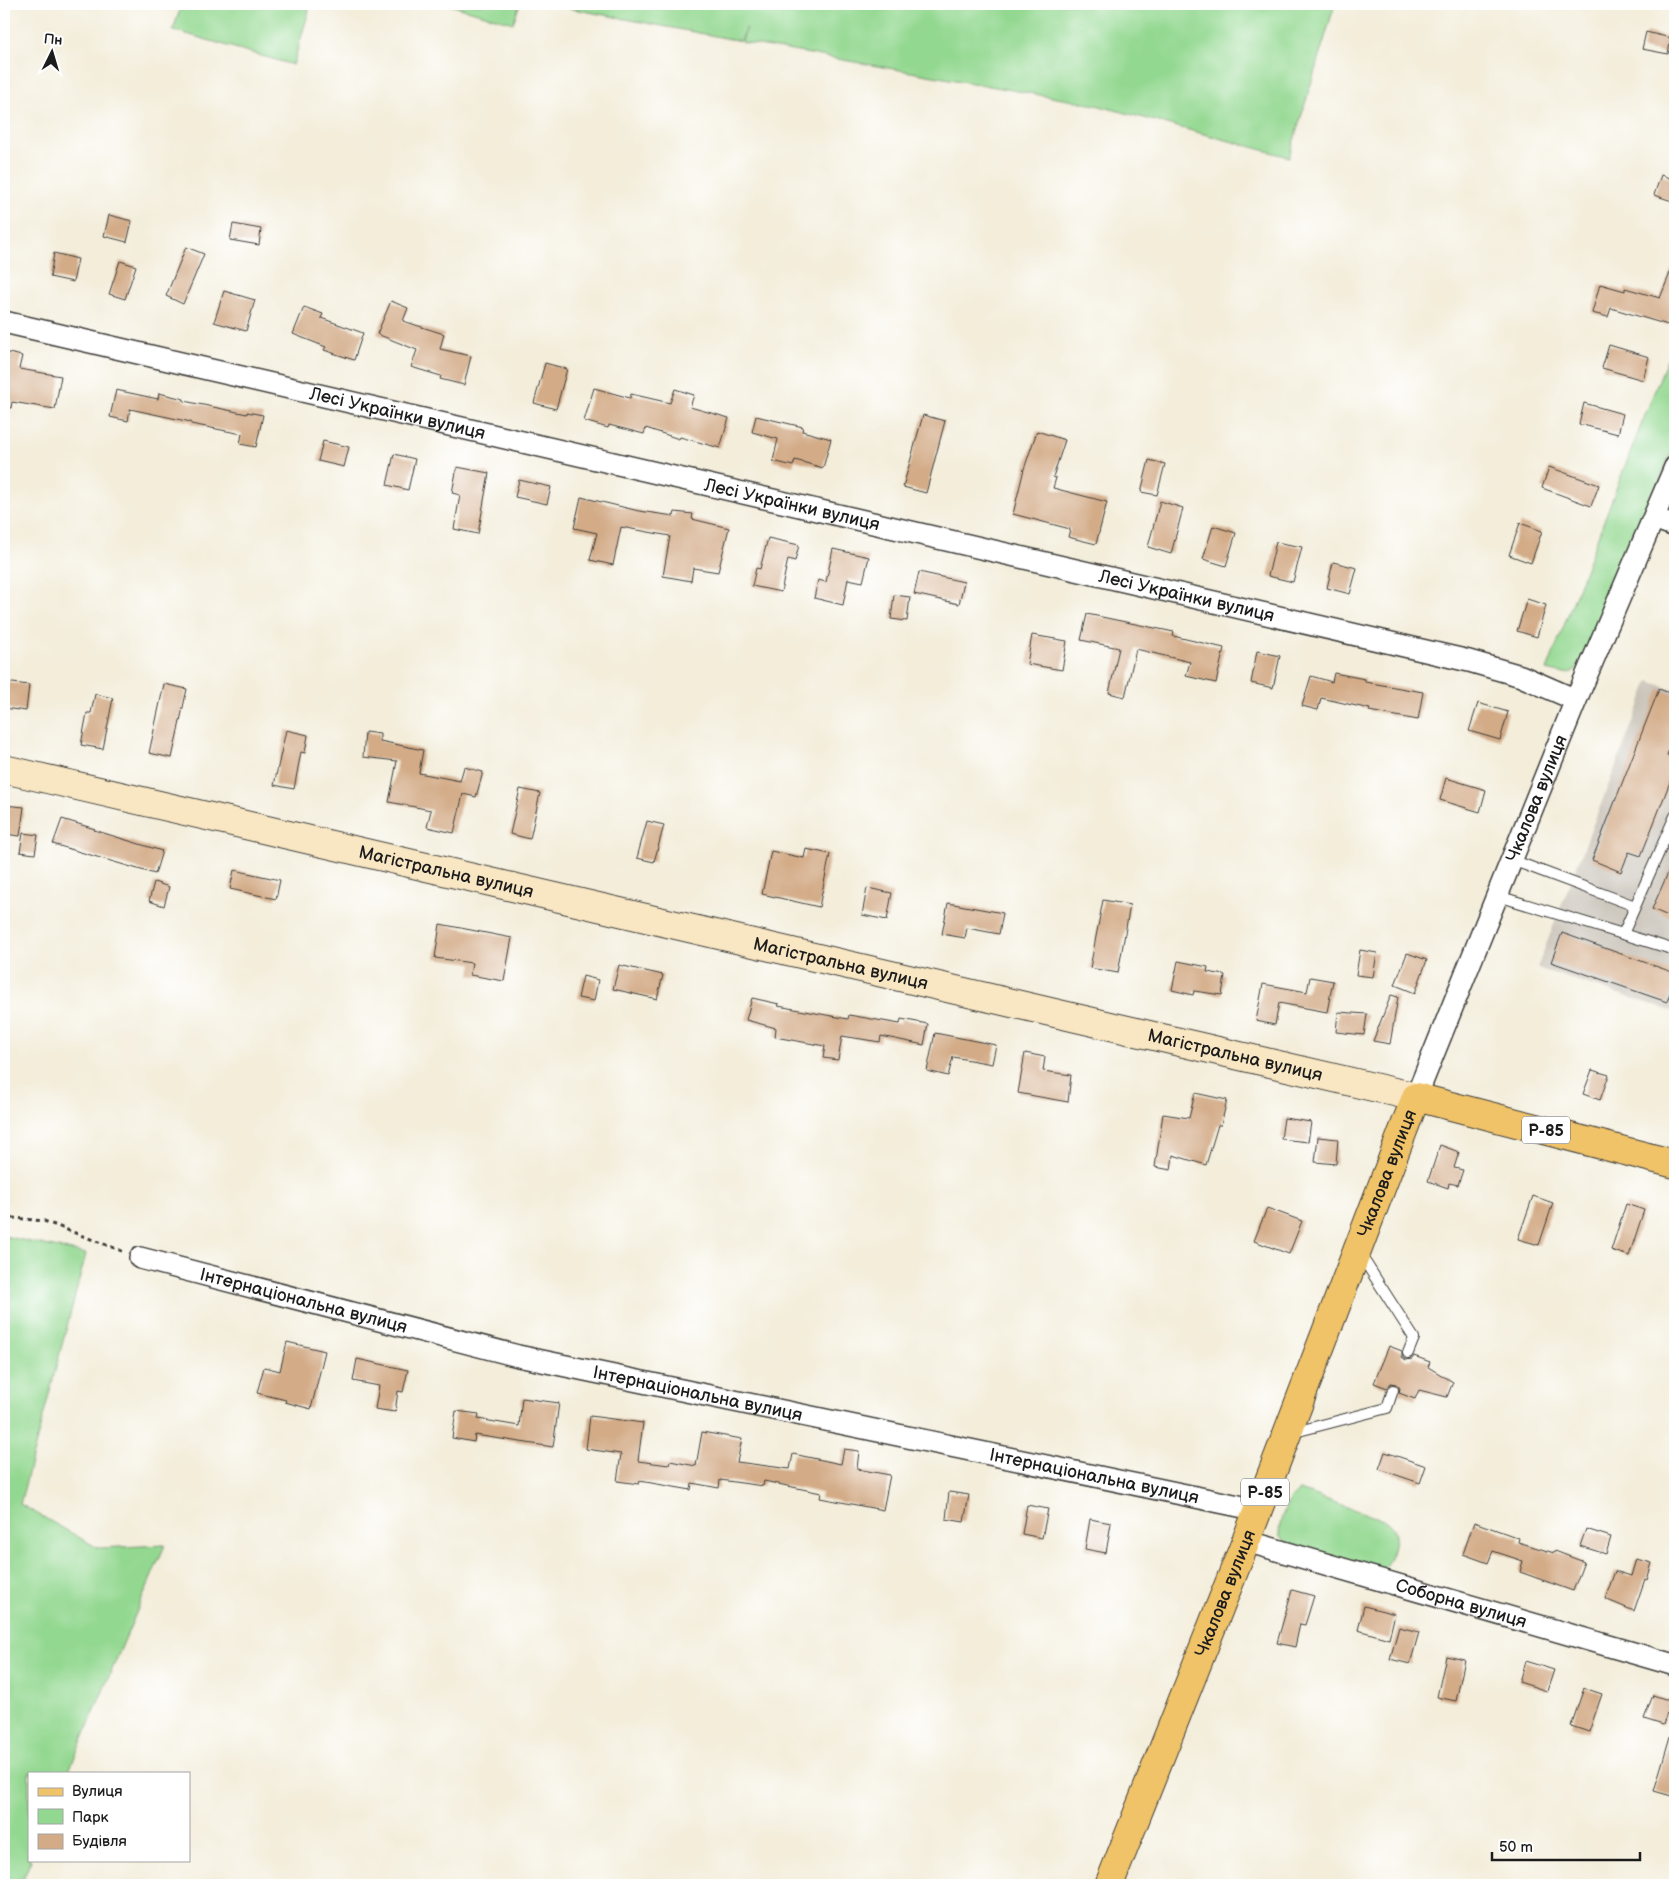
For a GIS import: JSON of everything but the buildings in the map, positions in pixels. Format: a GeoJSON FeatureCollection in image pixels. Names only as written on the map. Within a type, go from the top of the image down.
{"type":"FeatureCollection","features":[{"type":"Feature","properties":{"kind":"main road","name":"Магістральна вулиця"},"geometry":{"type":"LineString","coordinates":[[4,769],[1416,1097],[1675,1164]]}},
{"type":"Feature","properties":{"kind":"main road","name":"Чкалова вулиця"},"geometry":{"type":"LineString","coordinates":[[1109,1885],[1246,1541],[1416,1097]]}},
{"type":"Feature","properties":{"kind":"street","name":"Лесі Українки вулиця"},"geometry":{"type":"LineString","coordinates":[[4,322],[1469,661],[1521,676],[1576,700]]}},
{"type":"Feature","properties":{"kind":"street","name":"Чкалова вулиця"},"geometry":{"type":"LineString","coordinates":[[1416,1097],[1576,700],[1675,467]]}},
{"type":"Feature","properties":{"kind":"street"},"geometry":{"type":"LineString","coordinates":[[1654,518],[1675,526]]}},
{"type":"Feature","properties":{"kind":"street","name":"Інтернаціональна вулиця"},"geometry":{"type":"LineString","coordinates":[[140,1258],[518,1356],[1258,1510]]}},
{"type":"Feature","properties":{"kind":"street","name":"Соборна вулиця"},"geometry":{"type":"LineString","coordinates":[[1246,1541],[1675,1665]]}},
{"type":"Feature","properties":{"kind":"lane"},"geometry":{"type":"LineString","coordinates":[[1623,934],[1675,816]]}},
{"type":"Feature","properties":{"kind":"lane"},"geometry":{"type":"LineString","coordinates":[[1512,860],[1635,906]]}},
{"type":"Feature","properties":{"kind":"lane"},"geometry":{"type":"LineString","coordinates":[[1498,896],[1675,950]]}},
{"type":"Feature","properties":{"kind":"lane"},"geometry":{"type":"LineString","coordinates":[[1358,1250],[1414,1338],[1408,1353]]}},
{"type":"Feature","properties":{"kind":"lane"},"geometry":{"type":"LineString","coordinates":[[1288,1433],[1387,1408],[1394,1390]]}},
{"type":"Feature","properties":{"kind":"path"},"geometry":{"type":"LineString","coordinates":[[4,1217],[44,1221],[140,1258]]}},
{"type":"Feature","properties":{"kind":"shaded area"},"geometry":{"type":"Polygon","coordinates":[[[1649,681],[1675,691],[1675,1012],[1537,968],[1649,681]]]}},
{"type":"Feature","properties":{"kind":"green space"},"geometry":{"type":"Polygon","coordinates":[[[182,4],[311,4],[293,65],[173,30],[182,4]]]}},
{"type":"Feature","properties":{"kind":"green space"},"geometry":{"type":"Polygon","coordinates":[[[446,4],[520,4],[513,23],[446,4]]]}},
{"type":"Feature","properties":{"kind":"green space"},"geometry":{"type":"Polygon","coordinates":[[[547,4],[1335,4],[1289,157],[1096,105],[742,42],[746,27],[741,41],[547,4]]]}},
{"type":"Feature","properties":{"kind":"green space"},"geometry":{"type":"Polygon","coordinates":[[[1675,339],[1675,443],[1583,665],[1574,671],[1566,673],[1547,670],[1616,489],[1675,339]]]}},
{"type":"Feature","properties":{"kind":"green space"},"geometry":{"type":"Polygon","coordinates":[[[4,1236],[86,1254],[20,1504],[98,1548],[165,1545],[68,1772],[28,1772],[28,1862],[30,1862],[21,1885],[4,1885],[4,1236]]]}},
{"type":"Feature","properties":{"kind":"green space"},"geometry":{"type":"Polygon","coordinates":[[[1300,1490],[1386,1521],[1394,1530],[1395,1540],[1392,1552],[1384,1568],[1381,1571],[1286,1542],[1279,1535],[1280,1523],[1291,1498],[1300,1490]]]}}]}
